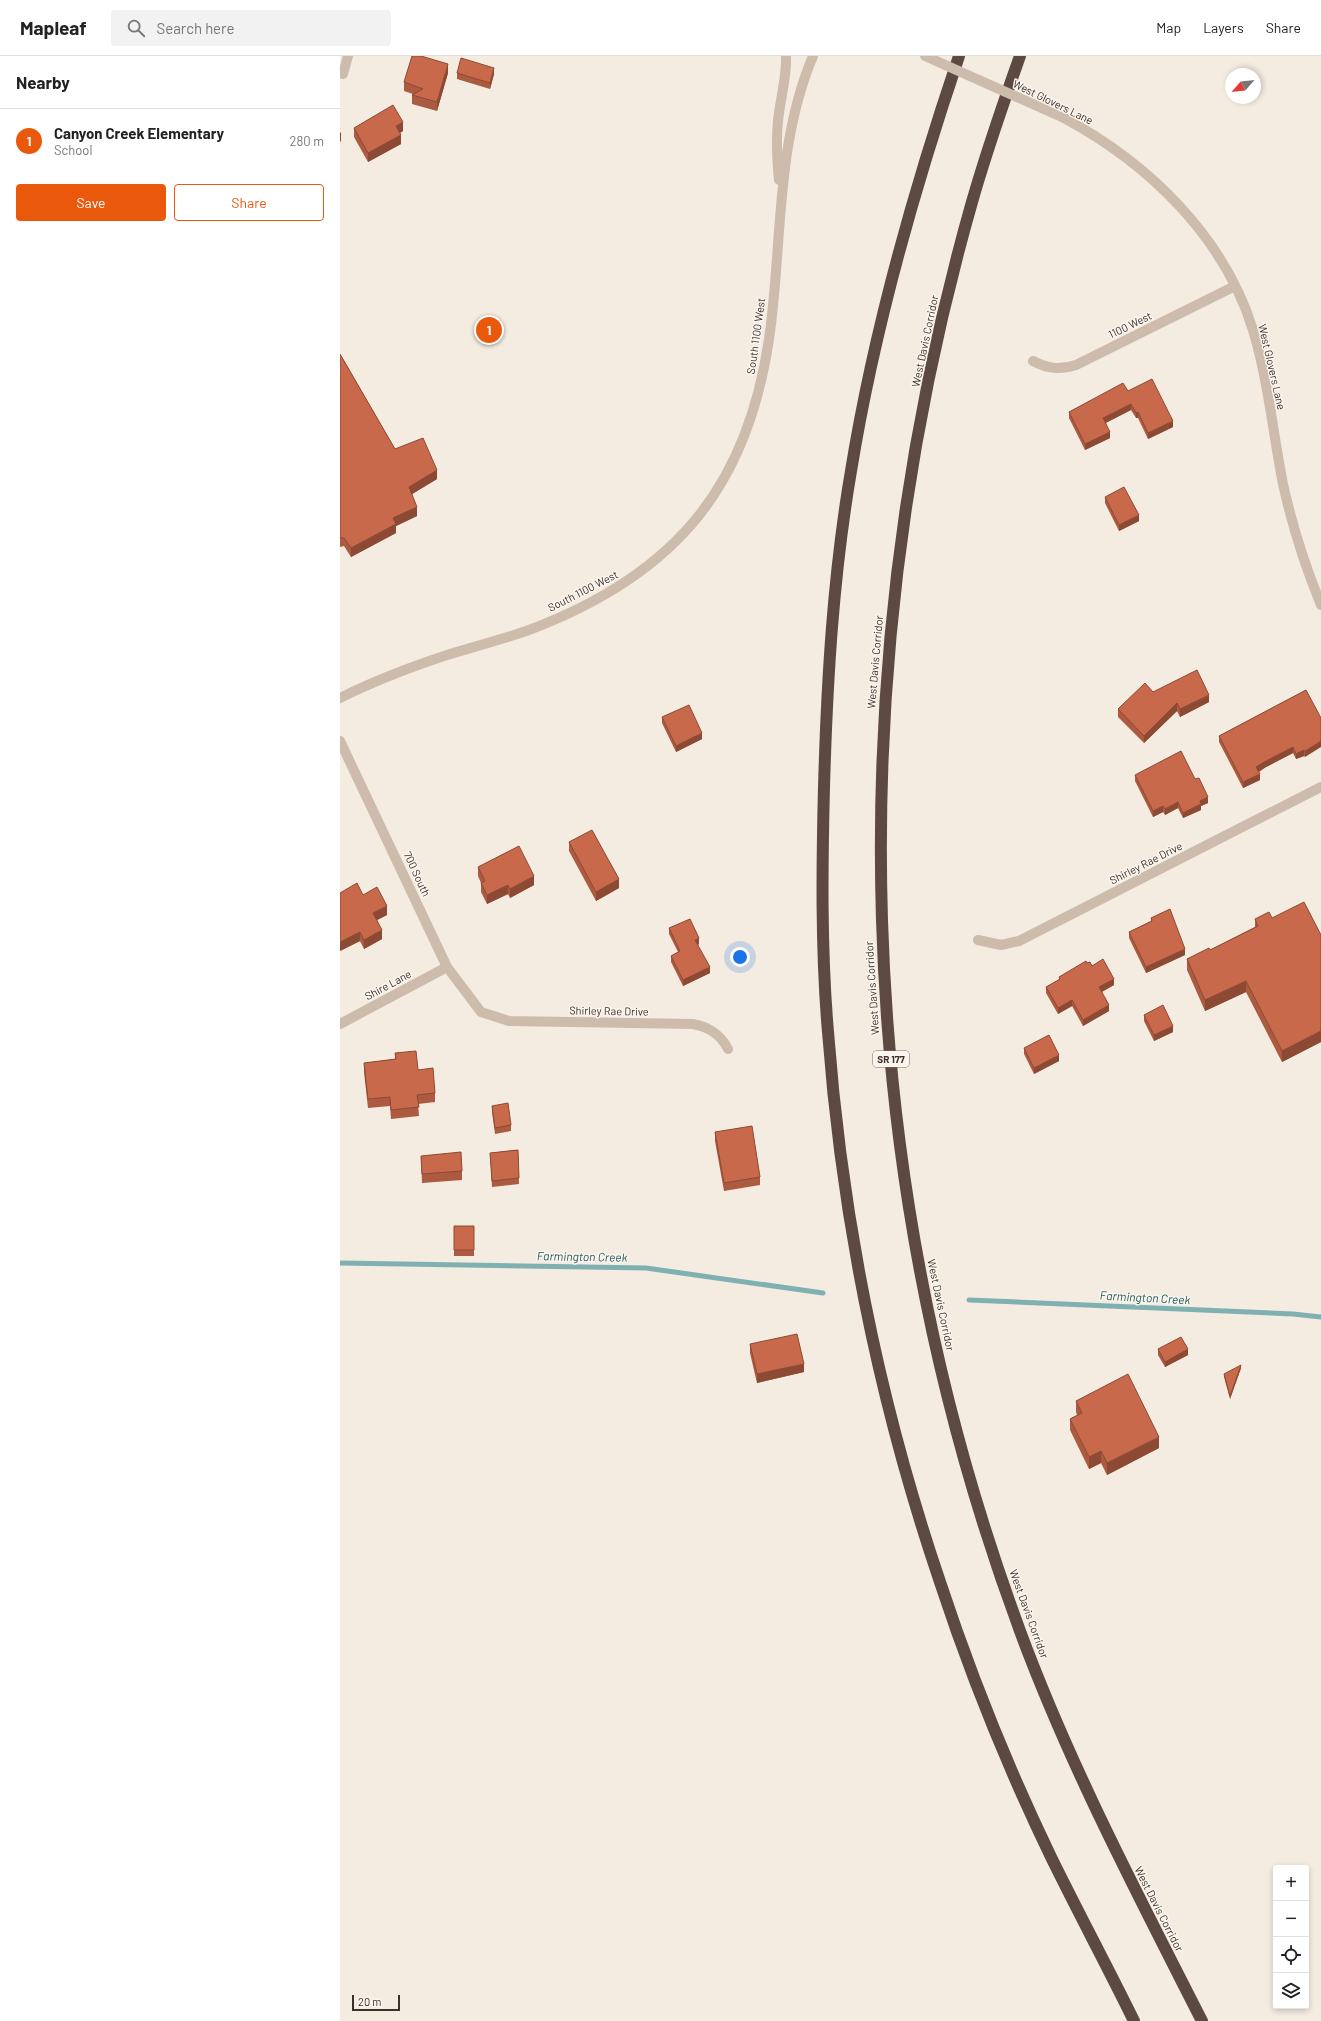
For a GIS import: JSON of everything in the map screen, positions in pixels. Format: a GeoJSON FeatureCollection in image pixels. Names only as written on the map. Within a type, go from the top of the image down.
{"type":"FeatureCollection","features":[{"type":"Feature","properties":{"kind":"highway"},"geometry":{"type":"LineString","coordinates":[[959,56],[919,180],[888,293],[857,437],[837,566],[828,679],[824,819],[824,964],[832,1078],[847,1197],[867,1307],[889,1408],[922,1526],[961,1642],[1019,1786],[1051,1856],[1134,2021]]}},
{"type":"Feature","properties":{"kind":"highway","name":"West Davis Corridor"},"geometry":{"type":"LineString","coordinates":[[1020,56],[991,141],[954,272],[924,408],[900,547],[886,678],[880,800],[881,913],[888,1035],[902,1156],[921,1274],[946,1391],[979,1508],[1020,1631],[1070,1754],[1102,1824],[1202,2021]]}},
{"type":"Feature","properties":{"kind":"street"},"geometry":{"type":"LineString","coordinates":[[343,74],[348,56]]}},
{"type":"Feature","properties":{"kind":"street","name":"South 1100 West"},"geometry":{"type":"LineString","coordinates":[[781,192],[777,138],[779,110],[785,82],[786,56]]}},
{"type":"Feature","properties":{"kind":"street","name":"South 1100 West"},"geometry":{"type":"LineString","coordinates":[[340,698],[417,665],[528,630],[594,601],[628,582],[671,546],[691,525],[717,491],[747,432],[756,404],[767,356],[772,321],[781,192],[799,92],[813,56]]}},
{"type":"Feature","properties":{"kind":"street","name":"West Glovers Lane"},"geometry":{"type":"LineString","coordinates":[[925,56],[1064,118],[1106,142],[1140,168],[1162,188],[1195,224],[1235,286],[1252,328],[1260,356],[1292,520],[1307,569],[1321,605]]}},
{"type":"Feature","properties":{"kind":"street","name":"1100 West"},"geometry":{"type":"LineString","coordinates":[[1033,361],[1052,368],[1076,365],[1235,286]]}},
{"type":"Feature","properties":{"kind":"street","name":"700 South"},"geometry":{"type":"LineString","coordinates":[[340,741],[447,967],[482,1012]]}},
{"type":"Feature","properties":{"kind":"street","name":"Shirley Rae Drive"},"geometry":{"type":"LineString","coordinates":[[978,940],[1001,945],[1019,942],[1321,788]]}},
{"type":"Feature","properties":{"kind":"street","name":"Shire Lane"},"geometry":{"type":"LineString","coordinates":[[340,1024],[447,967]]}},
{"type":"Feature","properties":{"kind":"street","name":"Shirley Rae Drive"},"geometry":{"type":"LineString","coordinates":[[482,1012],[509,1021],[693,1024],[709,1028],[716,1032],[728,1049]]}},
{"type":"Feature","properties":{"kind":"building"},"geometry":{"type":"Polygon","coordinates":[[[412,56],[421,56],[448,64],[437,102],[412,95],[423,89],[404,82],[412,56]]]}},
{"type":"Feature","properties":{"kind":"building"},"geometry":{"type":"Polygon","coordinates":[[[461,58],[494,68],[490,83],[457,73],[461,58]]]}},
{"type":"Feature","properties":{"kind":"building"},"geometry":{"type":"Polygon","coordinates":[[[393,105],[403,122],[396,126],[401,135],[368,153],[354,128],[393,105]]]}},
{"type":"Feature","properties":{"kind":"building"},"geometry":{"type":"Polygon","coordinates":[[[340,354],[395,449],[423,438],[437,470],[409,487],[417,507],[393,518],[396,524],[351,548],[344,538],[340,538],[340,354]]]}},
{"type":"Feature","properties":{"kind":"building"},"geometry":{"type":"Polygon","coordinates":[[[1152,379],[1173,421],[1148,433],[1138,412],[1136,413],[1131,404],[1103,418],[1110,432],[1085,444],[1069,412],[1123,383],[1128,391],[1152,379]]]}},
{"type":"Feature","properties":{"kind":"building"},"geometry":{"type":"Polygon","coordinates":[[[1124,487],[1139,515],[1119,525],[1105,497],[1124,487]]]}},
{"type":"Feature","properties":{"kind":"building"},"geometry":{"type":"Polygon","coordinates":[[[1197,670],[1209,695],[1180,709],[1177,703],[1144,736],[1118,709],[1145,683],[1153,692],[1197,670]]]}},
{"type":"Feature","properties":{"kind":"building"},"geometry":{"type":"Polygon","coordinates":[[[1306,690],[1321,718],[1321,741],[1305,751],[1304,750],[1296,754],[1293,747],[1266,761],[1256,767],[1260,774],[1243,782],[1219,736],[1306,690]]]}},
{"type":"Feature","properties":{"kind":"building"},"geometry":{"type":"Polygon","coordinates":[[[689,705],[702,733],[676,746],[662,717],[689,705]]]}},
{"type":"Feature","properties":{"kind":"building"},"geometry":{"type":"Polygon","coordinates":[[[1181,751],[1195,779],[1199,778],[1208,797],[1200,801],[1201,804],[1183,813],[1178,802],[1165,809],[1163,806],[1153,811],[1135,775],[1181,751]]]}},
{"type":"Feature","properties":{"kind":"building"},"geometry":{"type":"Polygon","coordinates":[[[592,830],[619,879],[596,892],[569,842],[592,830]]]}},
{"type":"Feature","properties":{"kind":"building"},"geometry":{"type":"Polygon","coordinates":[[[519,846],[534,876],[510,889],[508,885],[487,895],[481,883],[485,881],[478,867],[519,846]]]}},
{"type":"Feature","properties":{"kind":"building"},"geometry":{"type":"Polygon","coordinates":[[[357,883],[363,895],[377,887],[387,906],[373,913],[382,930],[364,940],[360,932],[340,942],[340,893],[357,883]]]}},
{"type":"Feature","properties":{"kind":"building"},"geometry":{"type":"Polygon","coordinates":[[[1304,902],[1321,935],[1321,1031],[1282,1051],[1246,981],[1205,1000],[1187,959],[1209,948],[1210,950],[1258,926],[1255,919],[1269,912],[1272,918],[1304,902]]]}},
{"type":"Feature","properties":{"kind":"building"},"geometry":{"type":"Polygon","coordinates":[[[1170,909],[1185,949],[1146,967],[1129,932],[1152,921],[1151,918],[1170,909]]]}},
{"type":"Feature","properties":{"kind":"building"},"geometry":{"type":"Polygon","coordinates":[[[690,919],[699,938],[695,940],[710,967],[683,980],[671,956],[680,951],[669,928],[690,919]]]}},
{"type":"Feature","properties":{"kind":"building"},"geometry":{"type":"Polygon","coordinates":[[[1103,959],[1114,979],[1099,987],[1109,1005],[1083,1020],[1072,1000],[1058,1008],[1046,987],[1060,979],[1059,977],[1086,961],[1087,963],[1090,962],[1092,966],[1103,959]]]}},
{"type":"Feature","properties":{"kind":"building"},"geometry":{"type":"Polygon","coordinates":[[[1163,1005],[1173,1026],[1154,1035],[1144,1015],[1163,1005]]]}},
{"type":"Feature","properties":{"kind":"building"},"geometry":{"type":"Polygon","coordinates":[[[1049,1035],[1059,1055],[1034,1068],[1024,1048],[1049,1035]]]}},
{"type":"Feature","properties":{"kind":"building"},"geometry":{"type":"Polygon","coordinates":[[[416,1051],[418,1070],[433,1068],[435,1093],[417,1095],[419,1107],[391,1110],[390,1097],[368,1099],[364,1063],[396,1059],[395,1053],[416,1051]]]}},
{"type":"Feature","properties":{"kind":"building"},"geometry":{"type":"Polygon","coordinates":[[[508,1103],[511,1125],[495,1128],[492,1106],[508,1103]]]}},
{"type":"Feature","properties":{"kind":"building"},"geometry":{"type":"Polygon","coordinates":[[[752,1126],[760,1177],[724,1183],[715,1132],[752,1126]]]}},
{"type":"Feature","properties":{"kind":"building"},"geometry":{"type":"Polygon","coordinates":[[[518,1150],[519,1178],[492,1181],[490,1153],[518,1150]]]}},
{"type":"Feature","properties":{"kind":"building"},"geometry":{"type":"Polygon","coordinates":[[[461,1152],[462,1171],[422,1174],[421,1156],[461,1152]]]}},
{"type":"Feature","properties":{"kind":"building"},"geometry":{"type":"Polygon","coordinates":[[[454,1226],[474,1226],[474,1250],[454,1250],[454,1226]]]}},
{"type":"Feature","properties":{"kind":"building"},"geometry":{"type":"Polygon","coordinates":[[[797,1334],[804,1364],[757,1374],[750,1344],[797,1334]]]}},
{"type":"Feature","properties":{"kind":"building"},"geometry":{"type":"Polygon","coordinates":[[[1181,1337],[1188,1349],[1165,1362],[1158,1349],[1181,1337]]]}},
{"type":"Feature","properties":{"kind":"building"},"geometry":{"type":"Polygon","coordinates":[[[1241,1365],[1230,1396],[1224,1374],[1241,1365]]]}},
{"type":"Feature","properties":{"kind":"building"},"geometry":{"type":"Polygon","coordinates":[[[1128,1374],[1159,1437],[1107,1463],[1101,1451],[1089,1457],[1070,1419],[1082,1413],[1076,1401],[1128,1374]]]}},
{"type":"Feature","properties":{"kind":"waterway","name":"Farmington Creek"},"geometry":{"type":"LineString","coordinates":[[340,1263],[646,1268],[823,1293]]}},
{"type":"Feature","properties":{"kind":"waterway","name":"Farmington Creek"},"geometry":{"type":"LineString","coordinates":[[969,1300],[1293,1314],[1321,1317]]}},
{"type":"Feature","properties":{"kind":"place","name":"Canyon Creek Elementary"},"geometry":{"type":"Point","coordinates":[489,330]}}]}
